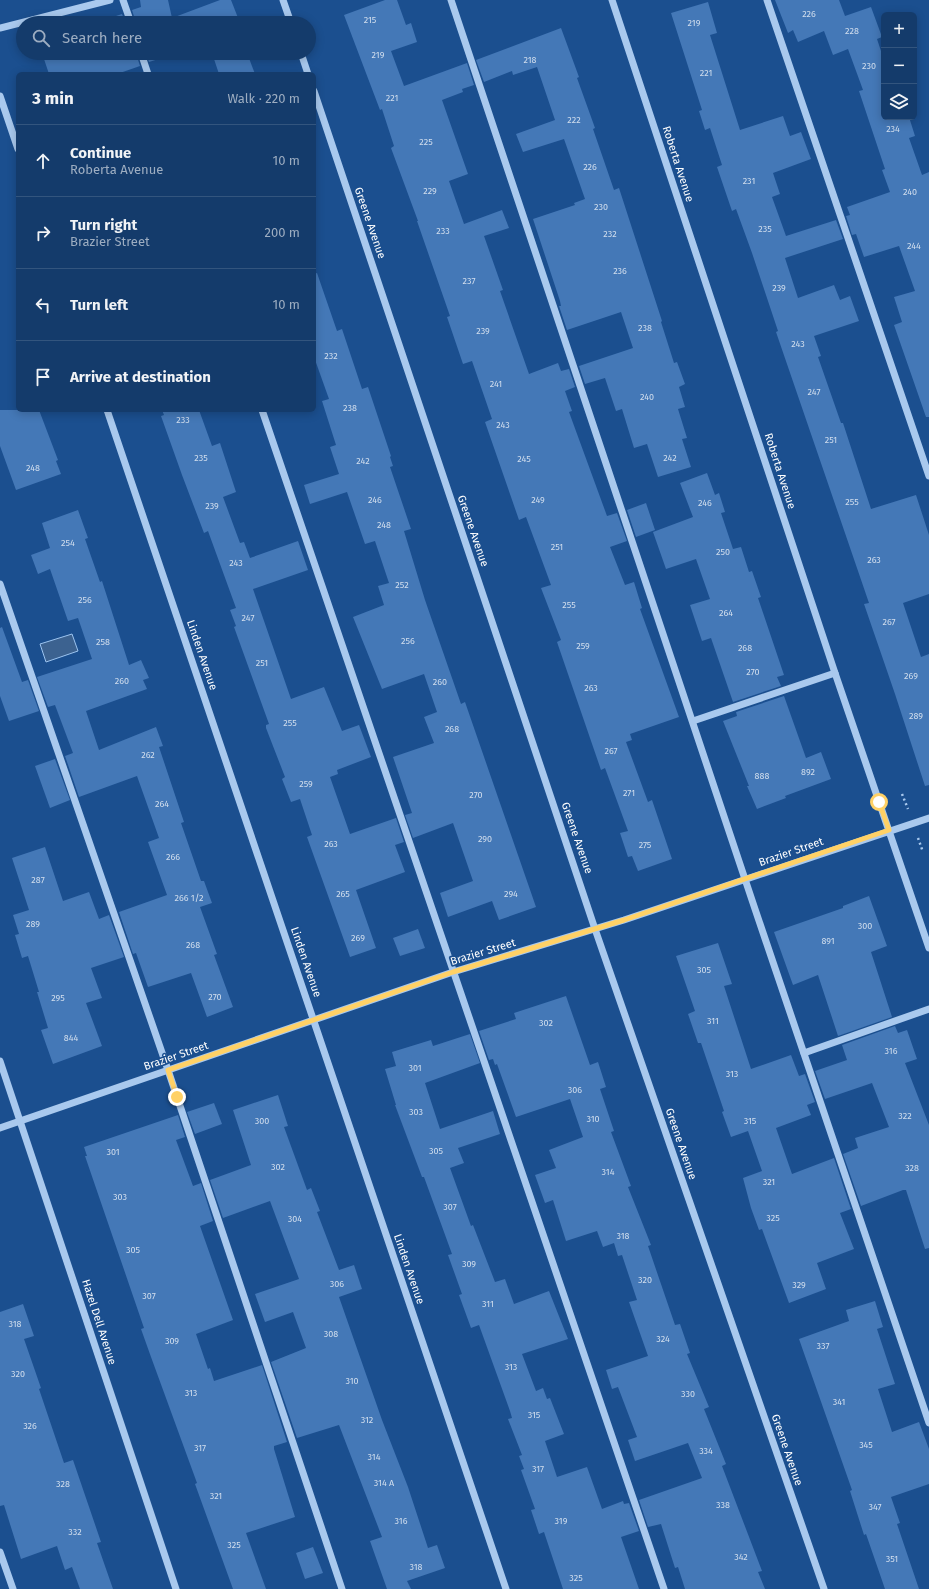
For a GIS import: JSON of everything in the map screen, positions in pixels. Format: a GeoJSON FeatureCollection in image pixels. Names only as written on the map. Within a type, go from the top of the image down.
{"type":"FeatureCollection","features":[{"type":"Feature","properties":{"kind":"street"},"geometry":{"type":"LineString","coordinates":[[47,16],[110,0]]}},
{"type":"Feature","properties":{"kind":"street"},"geometry":{"type":"LineString","coordinates":[[123,0],[129,16]]}},
{"type":"Feature","properties":{"kind":"street"},"geometry":{"type":"LineString","coordinates":[[283,0],[289,16]]}},
{"type":"Feature","properties":{"kind":"street"},"geometry":{"type":"LineString","coordinates":[[451,0],[929,1423]]}},
{"type":"Feature","properties":{"kind":"street","name":"Roberta Avenue"},"geometry":{"type":"LineString","coordinates":[[612,0],[835,673],[929,948]]}},
{"type":"Feature","properties":{"kind":"street"},"geometry":{"type":"LineString","coordinates":[[767,0],[929,476]]}},
{"type":"Feature","properties":{"kind":"street"},"geometry":{"type":"LineString","coordinates":[[0,28],[16,24]]}},
{"type":"Feature","properties":{"kind":"street"},"geometry":{"type":"LineString","coordinates":[[143,60],[147,72]]}},
{"type":"Feature","properties":{"kind":"street"},"geometry":{"type":"LineString","coordinates":[[303,60],[307,72]]}},
{"type":"Feature","properties":{"kind":"street"},"geometry":{"type":"LineString","coordinates":[[0,96],[16,143]]}},
{"type":"Feature","properties":{"kind":"street","name":"Greene Avenue"},"geometry":{"type":"LineString","coordinates":[[316,97],[595,929],[824,1589]]}},
{"type":"Feature","properties":{"kind":"street","name":"Linden Avenue"},"geometry":{"type":"LineString","coordinates":[[108,412],[506,1589]]}},
{"type":"Feature","properties":{"kind":"street"},"geometry":{"type":"LineString","coordinates":[[263,412],[664,1589]]}},
{"type":"Feature","properties":{"kind":"street"},"geometry":{"type":"LineString","coordinates":[[0,584],[168,1070],[342,1589]]}},
{"type":"Feature","properties":{"kind":"street"},"geometry":{"type":"LineString","coordinates":[[692,721],[835,673]]}},
{"type":"Feature","properties":{"kind":"street","name":"Brazier Street"},"geometry":{"type":"LineString","coordinates":[[0,1128],[453,972],[595,929],[889,830],[929,818]]}},
{"type":"Feature","properties":{"kind":"street"},"geometry":{"type":"LineString","coordinates":[[804,1053],[929,1009]]}},
{"type":"Feature","properties":{"kind":"street","name":"Hazel Dell Avenue"},"geometry":{"type":"LineString","coordinates":[[0,1061],[176,1589]]}},
{"type":"Feature","properties":{"kind":"street"},"geometry":{"type":"LineString","coordinates":[[0,1552],[13,1589]]}},
{"type":"Feature","properties":{"kind":"water"},"geometry":{"type":"Polygon","coordinates":[[[72,634],[78,651],[46,662],[40,644],[72,634]]]}},
{"type":"Feature","properties":{"kind":"building"},"geometry":{"type":"Polygon","coordinates":[[[140,0],[168,0],[172,16],[134,16],[132,10],[141,7],[140,0]]]}},
{"type":"Feature","properties":{"kind":"building"},"geometry":{"type":"Polygon","coordinates":[[[220,0],[231,0],[237,16],[177,16],[220,0]]]}},
{"type":"Feature","properties":{"kind":"building"},"geometry":{"type":"Polygon","coordinates":[[[385,0],[397,0],[406,25],[411,23],[417,42],[391,51],[404,86],[467,63],[474,85],[462,89],[463,92],[442,100],[468,174],[449,181],[464,224],[502,210],[509,228],[484,236],[503,290],[500,291],[529,374],[558,363],[561,371],[569,369],[575,387],[565,391],[572,411],[569,412],[607,516],[617,513],[627,541],[610,547],[625,585],[634,582],[642,608],[640,609],[679,717],[630,734],[632,740],[626,742],[648,802],[652,800],[672,859],[638,871],[632,856],[628,857],[620,833],[628,831],[605,768],[601,770],[557,642],[561,640],[541,588],[551,585],[526,517],[519,520],[485,422],[492,419],[472,361],[463,364],[447,317],[450,316],[418,221],[391,148],[394,146],[382,109],[380,110],[344,15],[385,0]]]}},
{"type":"Feature","properties":{"kind":"building"},"geometry":{"type":"Polygon","coordinates":[[[775,0],[839,0],[845,16],[871,7],[881,34],[881,37],[877,39],[881,51],[881,120],[910,120],[915,136],[909,138],[922,175],[929,172],[929,417],[926,417],[894,325],[902,322],[894,297],[915,291],[899,246],[864,257],[856,234],[852,235],[846,216],[850,215],[847,207],[890,192],[882,170],[885,169],[859,91],[863,90],[848,49],[833,55],[824,31],[798,42],[793,30],[788,33],[775,0]]]}},
{"type":"Feature","properties":{"kind":"building"},"geometry":{"type":"Polygon","coordinates":[[[708,2],[717,33],[710,35],[740,130],[783,116],[790,136],[801,132],[811,159],[773,173],[780,194],[772,197],[786,236],[836,220],[843,239],[785,258],[798,298],[834,285],[840,300],[850,296],[859,321],[814,336],[821,356],[818,357],[841,423],[843,423],[871,509],[916,495],[929,535],[929,594],[903,603],[921,657],[929,654],[929,785],[925,786],[864,604],[869,603],[776,332],[778,331],[752,253],[736,209],[732,211],[717,167],[722,165],[710,128],[705,130],[699,111],[702,110],[671,13],[708,2]]]}},
{"type":"Feature","properties":{"kind":"building"},"geometry":{"type":"Polygon","coordinates":[[[561,28],[579,77],[577,78],[595,128],[593,129],[614,190],[619,188],[674,363],[677,362],[685,384],[679,387],[685,407],[678,409],[687,438],[682,439],[691,467],[658,477],[647,444],[634,448],[622,409],[616,411],[605,378],[585,384],[579,366],[633,348],[621,312],[567,330],[559,306],[561,306],[560,301],[533,219],[575,205],[574,203],[585,199],[564,139],[523,152],[516,134],[555,120],[537,67],[513,75],[512,71],[484,82],[476,60],[561,28]]]}},
{"type":"Feature","properties":{"kind":"building"},"geometry":{"type":"Polygon","coordinates":[[[44,60],[138,60],[140,66],[123,72],[48,72],[44,60]]]}},
{"type":"Feature","properties":{"kind":"building"},"geometry":{"type":"Polygon","coordinates":[[[214,60],[250,60],[254,72],[218,72],[214,60]]]}},
{"type":"Feature","properties":{"kind":"building"},"geometry":{"type":"Polygon","coordinates":[[[316,273],[337,331],[342,329],[362,389],[368,387],[391,456],[393,466],[390,467],[411,529],[404,531],[425,600],[461,704],[465,702],[536,907],[499,920],[492,901],[448,917],[440,893],[473,881],[453,823],[413,838],[405,815],[412,813],[393,757],[434,743],[424,717],[437,712],[424,674],[382,689],[353,617],[384,605],[378,586],[389,583],[375,541],[365,544],[347,492],[310,504],[304,485],[339,474],[330,447],[336,445],[322,401],[329,399],[316,363],[316,273]]]}},
{"type":"Feature","properties":{"kind":"building"},"geometry":{"type":"Polygon","coordinates":[[[0,410],[40,412],[58,460],[56,461],[61,474],[16,490],[0,446],[0,410]]]}},
{"type":"Feature","properties":{"kind":"building"},"geometry":{"type":"Polygon","coordinates":[[[163,412],[200,412],[212,446],[220,443],[236,492],[223,497],[240,543],[244,542],[250,558],[298,541],[308,570],[253,589],[291,699],[324,687],[342,731],[359,725],[371,757],[337,770],[338,774],[330,777],[350,834],[396,818],[404,842],[395,845],[405,872],[356,890],[376,948],[350,957],[307,837],[312,835],[300,799],[291,802],[282,779],[285,777],[266,728],[266,725],[269,724],[234,627],[236,626],[230,610],[236,608],[208,531],[204,533],[182,475],[161,416],[164,415],[163,412]]]}},
{"type":"Feature","properties":{"kind":"building"},"geometry":{"type":"Polygon","coordinates":[[[707,473],[715,495],[719,493],[725,512],[721,513],[733,549],[741,547],[749,572],[752,571],[761,597],[758,598],[784,675],[777,677],[781,686],[733,702],[711,638],[702,641],[690,605],[710,599],[696,559],[666,569],[653,532],[693,517],[680,483],[707,473]]]}},
{"type":"Feature","properties":{"kind":"building"},"geometry":{"type":"Polygon","coordinates":[[[646,503],[655,530],[636,537],[627,510],[646,503]]]}},
{"type":"Feature","properties":{"kind":"building"},"geometry":{"type":"Polygon","coordinates":[[[78,510],[88,538],[85,539],[100,582],[102,581],[129,665],[141,660],[149,678],[143,680],[147,689],[86,711],[99,750],[156,727],[163,746],[159,747],[184,822],[181,823],[201,881],[204,881],[212,903],[200,907],[217,954],[214,955],[233,1007],[207,1017],[191,973],[148,987],[136,953],[133,954],[119,912],[167,895],[148,842],[159,838],[137,776],[79,797],[65,756],[73,753],[55,705],[48,707],[37,677],[92,659],[78,618],[68,621],[50,569],[38,574],[31,555],[50,548],[42,523],[78,510]]]}},
{"type":"Feature","properties":{"kind":"building"},"geometry":{"type":"Polygon","coordinates":[[[2,627],[22,682],[28,680],[39,711],[9,721],[0,696],[0,628],[2,627]]]}},
{"type":"Feature","properties":{"kind":"building"},"geometry":{"type":"Polygon","coordinates":[[[784,696],[806,758],[821,752],[831,779],[785,796],[786,798],[757,809],[723,721],[737,716],[736,712],[784,696]]]}},
{"type":"Feature","properties":{"kind":"building"},"geometry":{"type":"Polygon","coordinates":[[[55,759],[70,800],[50,808],[35,766],[55,759]]]}},
{"type":"Feature","properties":{"kind":"building"},"geometry":{"type":"Polygon","coordinates":[[[45,847],[63,901],[89,892],[99,919],[109,915],[124,957],[91,968],[102,998],[86,1003],[102,1046],[53,1064],[41,1030],[48,1028],[37,992],[39,992],[28,956],[22,958],[15,935],[19,934],[13,915],[29,910],[12,858],[45,847]]]}},
{"type":"Feature","properties":{"kind":"building"},"geometry":{"type":"Polygon","coordinates":[[[869,896],[887,946],[871,952],[892,1017],[838,1036],[818,975],[793,985],[774,932],[843,908],[843,906],[869,896]]]}},
{"type":"Feature","properties":{"kind":"building"},"geometry":{"type":"Polygon","coordinates":[[[418,929],[425,948],[400,956],[393,938],[418,929]]]}},
{"type":"Feature","properties":{"kind":"building"},"geometry":{"type":"Polygon","coordinates":[[[718,943],[732,984],[724,986],[751,1069],[791,1055],[799,1076],[805,1074],[815,1102],[807,1105],[811,1115],[776,1128],[792,1174],[834,1158],[851,1209],[840,1213],[854,1249],[817,1263],[826,1289],[789,1303],[762,1229],[759,1230],[743,1178],[762,1171],[748,1131],[731,1137],[722,1112],[724,1111],[701,1043],[698,1043],[688,1014],[695,1011],[676,956],[718,943]]]}},
{"type":"Feature","properties":{"kind":"building"},"geometry":{"type":"Polygon","coordinates":[[[566,996],[590,1065],[598,1062],[606,1087],[600,1089],[614,1131],[611,1132],[631,1186],[628,1187],[651,1245],[648,1246],[675,1325],[680,1324],[690,1353],[687,1354],[709,1407],[704,1409],[726,1464],[722,1466],[762,1571],[758,1572],[765,1589],[685,1589],[678,1567],[675,1568],[661,1524],[648,1527],[639,1500],[702,1478],[688,1443],[635,1461],[628,1440],[637,1437],[618,1387],[612,1389],[606,1370],[648,1356],[629,1302],[637,1300],[622,1255],[618,1256],[614,1243],[603,1247],[597,1231],[566,1241],[553,1200],[545,1203],[535,1175],[556,1168],[549,1150],[583,1137],[570,1099],[516,1117],[497,1064],[495,1065],[493,1059],[489,1060],[479,1031],[516,1019],[514,1013],[566,996]]]}},
{"type":"Feature","properties":{"kind":"building"},"geometry":{"type":"Polygon","coordinates":[[[895,1026],[898,1033],[907,1030],[917,1059],[905,1063],[929,1125],[929,1248],[925,1249],[906,1190],[861,1206],[843,1154],[858,1148],[855,1138],[889,1127],[872,1083],[825,1099],[815,1071],[847,1060],[842,1045],[895,1026]]]}},
{"type":"Feature","properties":{"kind":"building"},"geometry":{"type":"Polygon","coordinates":[[[470,1034],[480,1063],[425,1083],[440,1129],[493,1111],[500,1134],[458,1148],[464,1163],[450,1168],[471,1226],[473,1225],[495,1282],[505,1279],[514,1304],[549,1291],[568,1339],[522,1354],[536,1391],[543,1388],[547,1399],[550,1398],[564,1434],[545,1441],[557,1477],[587,1467],[602,1509],[623,1501],[624,1504],[629,1503],[639,1531],[621,1537],[639,1589],[563,1589],[544,1532],[539,1534],[531,1510],[535,1509],[521,1470],[524,1469],[519,1456],[522,1455],[508,1419],[512,1418],[510,1411],[479,1325],[471,1328],[459,1295],[462,1294],[448,1255],[452,1254],[424,1177],[422,1177],[395,1105],[385,1069],[396,1066],[392,1052],[431,1040],[433,1046],[470,1034]]]}},
{"type":"Feature","properties":{"kind":"building"},"geometry":{"type":"Polygon","coordinates":[[[278,1095],[288,1126],[284,1127],[307,1190],[311,1188],[320,1211],[317,1212],[339,1270],[354,1265],[362,1289],[339,1297],[382,1420],[408,1487],[428,1548],[437,1545],[445,1568],[407,1581],[411,1589],[387,1589],[370,1541],[382,1537],[339,1425],[297,1438],[271,1362],[306,1348],[293,1312],[265,1322],[255,1294],[299,1279],[270,1201],[223,1218],[210,1180],[251,1165],[233,1110],[278,1095]]]}},
{"type":"Feature","properties":{"kind":"building"},"geometry":{"type":"Polygon","coordinates":[[[214,1103],[222,1124],[195,1134],[187,1112],[214,1103]]]}},
{"type":"Feature","properties":{"kind":"building"},"geometry":{"type":"Polygon","coordinates":[[[178,1115],[185,1137],[176,1140],[193,1186],[201,1183],[213,1221],[200,1226],[233,1320],[196,1334],[208,1369],[210,1368],[214,1381],[262,1365],[287,1442],[274,1446],[274,1449],[295,1517],[246,1533],[266,1589],[233,1589],[195,1484],[197,1483],[141,1329],[144,1328],[85,1156],[87,1156],[84,1147],[178,1115]]]}},
{"type":"Feature","properties":{"kind":"building"},"geometry":{"type":"Polygon","coordinates":[[[875,1301],[883,1327],[877,1329],[895,1384],[878,1389],[892,1432],[919,1422],[929,1449],[929,1484],[891,1497],[900,1523],[897,1524],[919,1589],[885,1589],[866,1534],[864,1535],[850,1491],[852,1490],[799,1339],[849,1321],[846,1310],[875,1301]]]}},
{"type":"Feature","properties":{"kind":"building"},"geometry":{"type":"Polygon","coordinates":[[[23,1304],[34,1336],[24,1339],[41,1388],[39,1389],[64,1463],[73,1460],[101,1542],[97,1543],[113,1589],[80,1589],[72,1567],[65,1570],[57,1546],[21,1559],[4,1505],[0,1506],[0,1312],[23,1304]]]}},
{"type":"Feature","properties":{"kind":"building"},"geometry":{"type":"Polygon","coordinates":[[[313,1547],[323,1573],[305,1579],[296,1553],[313,1547]]]}},
{"type":"Feature","properties":{"kind":"route"},"geometry":{"type":"LineString","coordinates":[[177,1097],[168,1070],[453,972],[624,920],[889,830],[879,802]]}}]}
